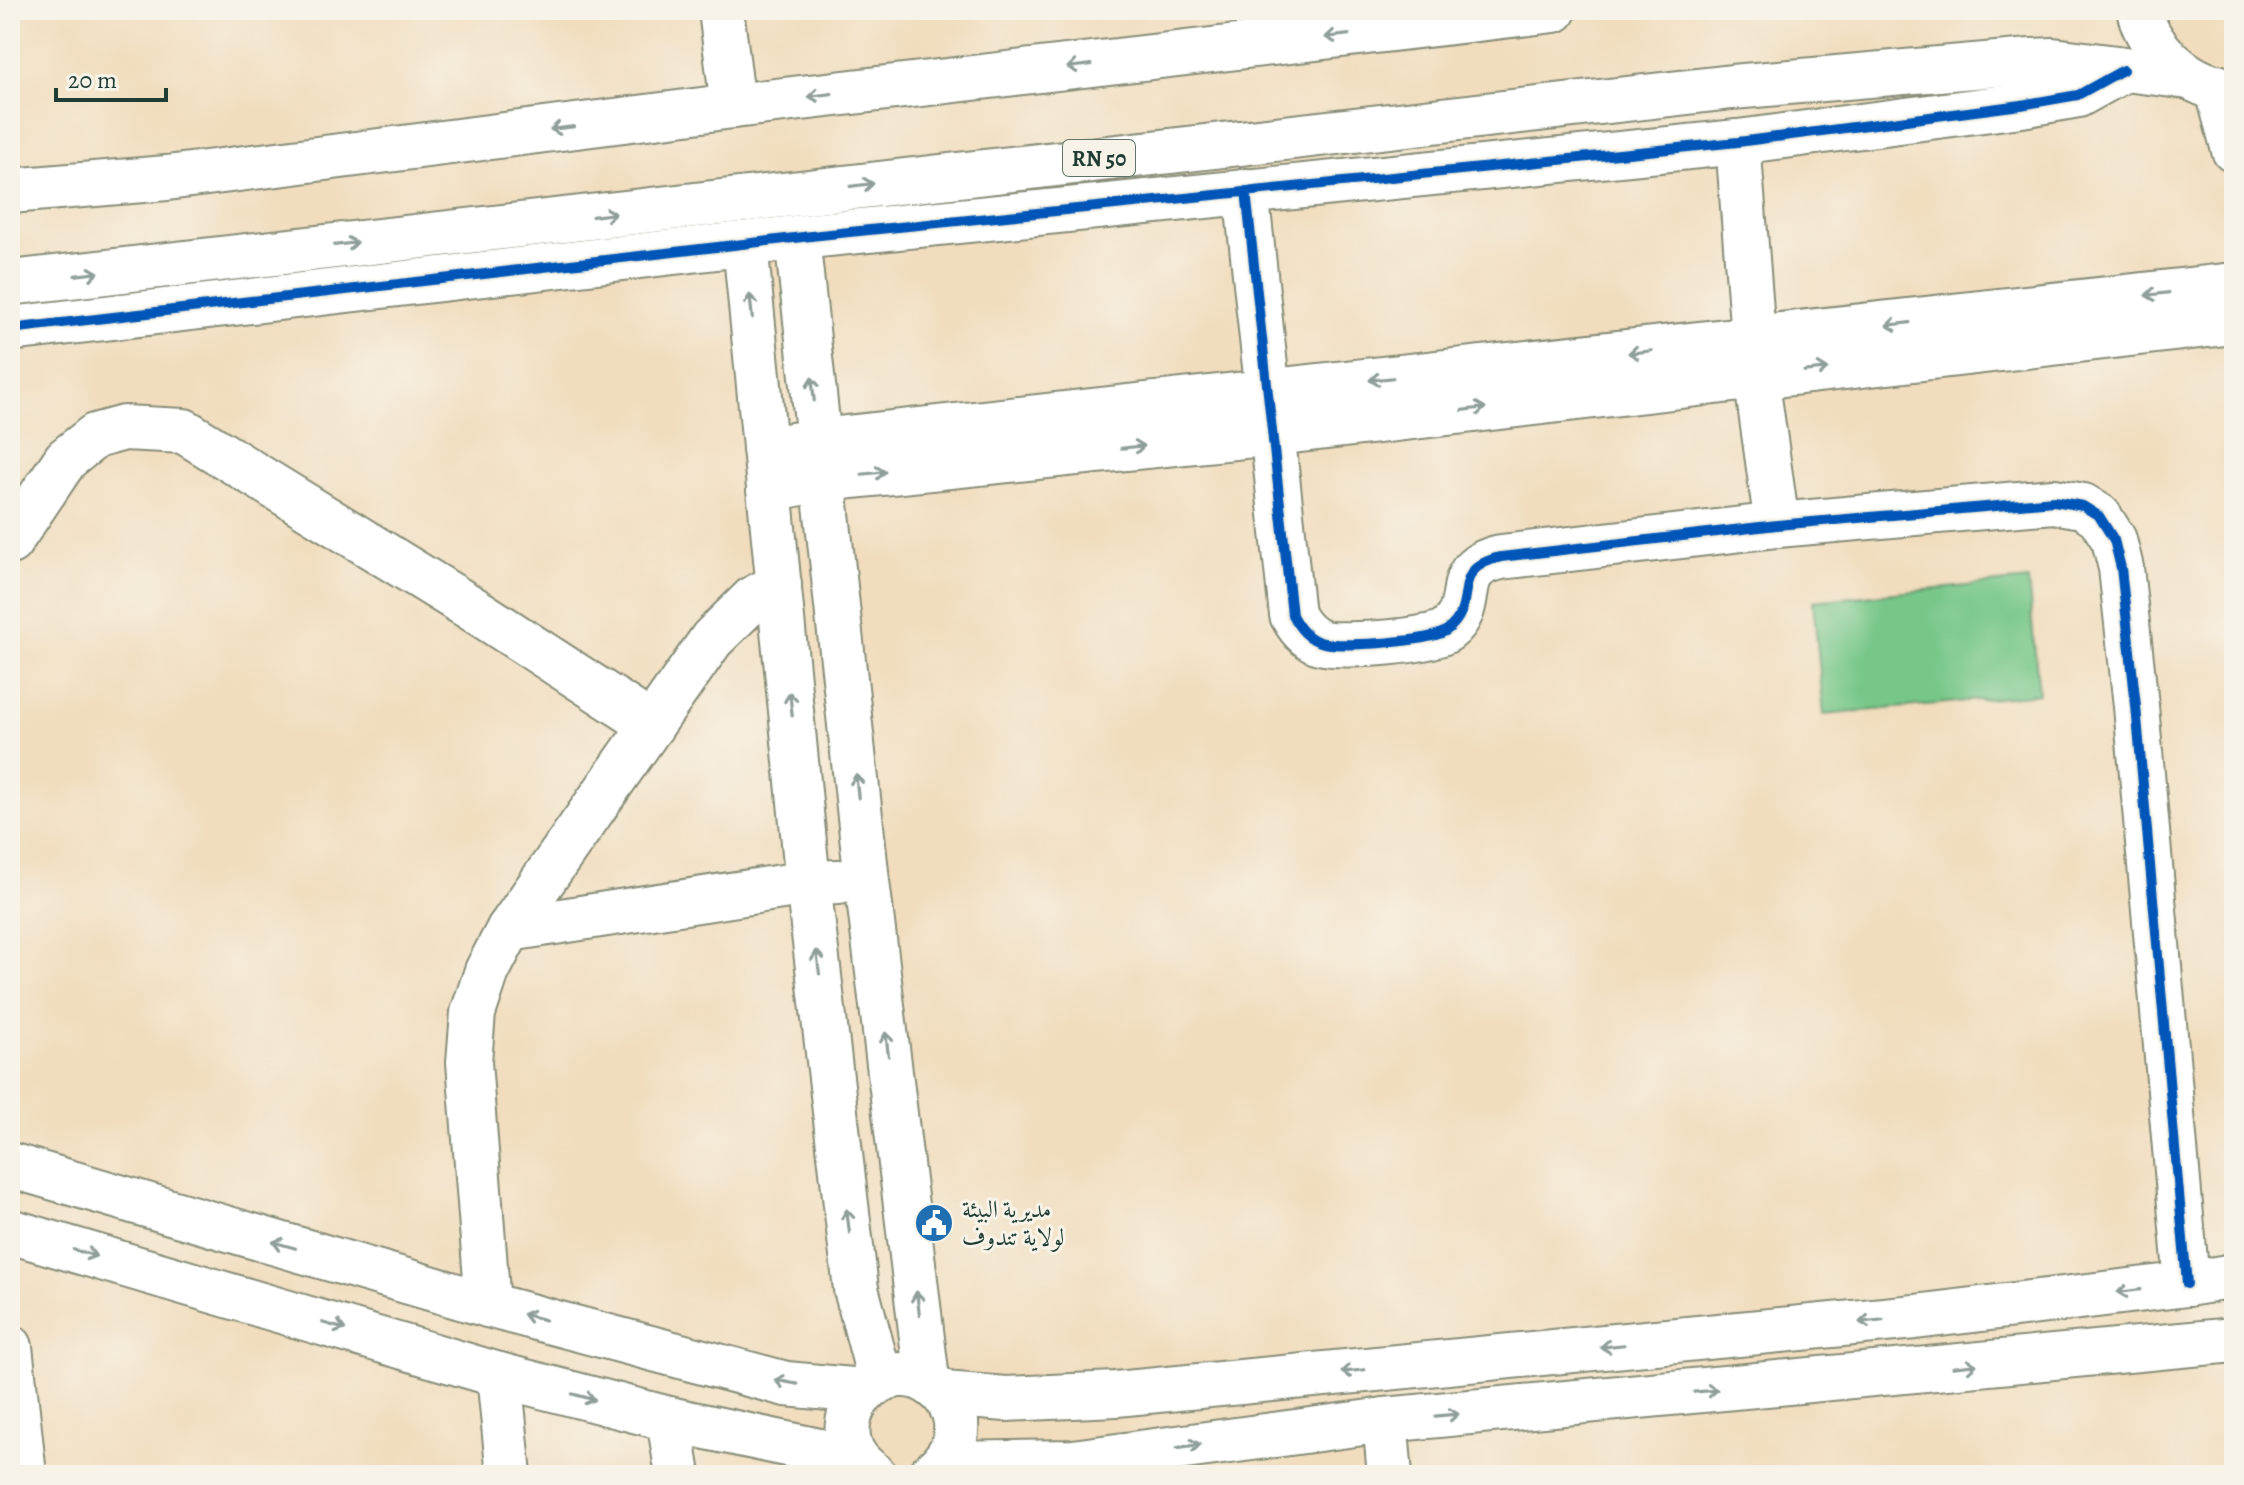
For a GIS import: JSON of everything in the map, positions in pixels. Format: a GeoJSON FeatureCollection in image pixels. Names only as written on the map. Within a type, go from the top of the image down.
{"type":"FeatureCollection","features":[{"type":"Feature","properties":{"kind":"street"},"geometry":{"type":"LineString","coordinates":[[721,10],[733,106]]}},
{"type":"Feature","properties":{"kind":"street"},"geometry":{"type":"LineString","coordinates":[[10,191],[167,178],[733,106],[1554,10]]}},
{"type":"Feature","properties":{"kind":"street"},"geometry":{"type":"LineString","coordinates":[[2139,10],[2142,24],[2162,54],[2213,85],[2234,150]]}},
{"type":"Feature","properties":{"kind":"street","name":"RN 50"},"geometry":{"type":"LineString","coordinates":[[10,283],[1732,87],[2053,60],[2213,85]]}},
{"type":"Feature","properties":{"kind":"street"},"geometry":{"type":"LineString","coordinates":[[10,329],[797,238],[1738,142],[2078,95],[2123,70]]}},
{"type":"Feature","properties":{"kind":"street"},"geometry":{"type":"LineString","coordinates":[[1738,142],[1755,358],[1777,525]]}},
{"type":"Feature","properties":{"kind":"street"},"geometry":{"type":"LineString","coordinates":[[1246,191],[1292,615],[1299,628],[1323,643],[1367,644],[1432,637],[1445,632],[1456,622],[1466,599],[1466,584],[1471,571],[1484,561],[1777,525],[2054,501],[2083,506],[2099,516],[2114,540],[2121,568],[2187,1284]]}},
{"type":"Feature","properties":{"kind":"street"},"geometry":{"type":"LineString","coordinates":[[797,238],[867,881],[936,1387],[952,1407],[956,1421],[952,1451],[937,1469]]}},
{"type":"Feature","properties":{"kind":"street"},"geometry":{"type":"LineString","coordinates":[[745,244],[808,883],[856,1289],[872,1385]]}},
{"type":"Feature","properties":{"kind":"street"},"geometry":{"type":"LineString","coordinates":[[1755,358],[2234,285]]}},
{"type":"Feature","properties":{"kind":"street"},"geometry":{"type":"LineString","coordinates":[[767,469],[821,460],[1755,358],[2234,322]]}},
{"type":"Feature","properties":{"kind":"street"},"geometry":{"type":"LineString","coordinates":[[10,542],[66,459],[95,436],[124,428],[184,431],[468,606],[652,725]]}},
{"type":"Feature","properties":{"kind":"street"},"geometry":{"type":"LineString","coordinates":[[488,1305],[469,1062],[473,1013],[487,971],[509,929],[712,639],[754,598],[779,585]]}},
{"type":"Feature","properties":{"kind":"street"},"geometry":{"type":"LineString","coordinates":[[509,929],[808,883],[867,881]]}},
{"type":"Feature","properties":{"kind":"street"},"geometry":{"type":"LineString","coordinates":[[10,1165],[488,1305],[786,1384],[872,1385],[904,1374],[936,1387],[1006,1399],[1116,1394],[1915,1317],[2234,1276]]}},
{"type":"Feature","properties":{"kind":"street"},"geometry":{"type":"LineString","coordinates":[[10,1231],[499,1375],[865,1467]]}},
{"type":"Feature","properties":{"kind":"street"},"geometry":{"type":"LineString","coordinates":[[937,1469],[1073,1462],[1385,1420],[2234,1340]]}},
{"type":"Feature","properties":{"kind":"street"},"geometry":{"type":"LineString","coordinates":[[10,1347],[24,1475]]}},
{"type":"Feature","properties":{"kind":"street"},"geometry":{"type":"LineString","coordinates":[[499,1375],[509,1475]]}},
{"type":"Feature","properties":{"kind":"street"},"geometry":{"type":"LineString","coordinates":[[865,1467],[849,1442],[848,1424],[853,1406],[872,1385]]}},
{"type":"Feature","properties":{"kind":"street"},"geometry":{"type":"LineString","coordinates":[[669,1419],[678,1475]]}},
{"type":"Feature","properties":{"kind":"street"},"geometry":{"type":"LineString","coordinates":[[1385,1420],[1390,1475]]}},
{"type":"Feature","properties":{"kind":"green space"},"geometry":{"type":"Polygon","coordinates":[[[2028,580],[2039,694],[1824,715],[1813,601],[2028,580]]]}},
{"type":"Feature","properties":{"kind":"cycle path"},"geometry":{"type":"LineString","coordinates":[[10,329],[820,235],[1738,142],[2078,95],[2123,70]]}},
{"type":"Feature","properties":{"kind":"cycle path"},"geometry":{"type":"LineString","coordinates":[[1246,191],[1292,615],[1305,633],[1318,641],[1368,644],[1424,638],[1447,630],[1462,609],[1474,570],[1501,557],[1777,525],[2054,501],[2083,506],[2099,516],[2114,540],[2121,568],[2187,1284]]}},
{"type":"Feature","properties":{"kind":"place","name":"مديرية البيئة لولاية تندوف"},"geometry":{"type":"Point","coordinates":[934,1223]}}]}
